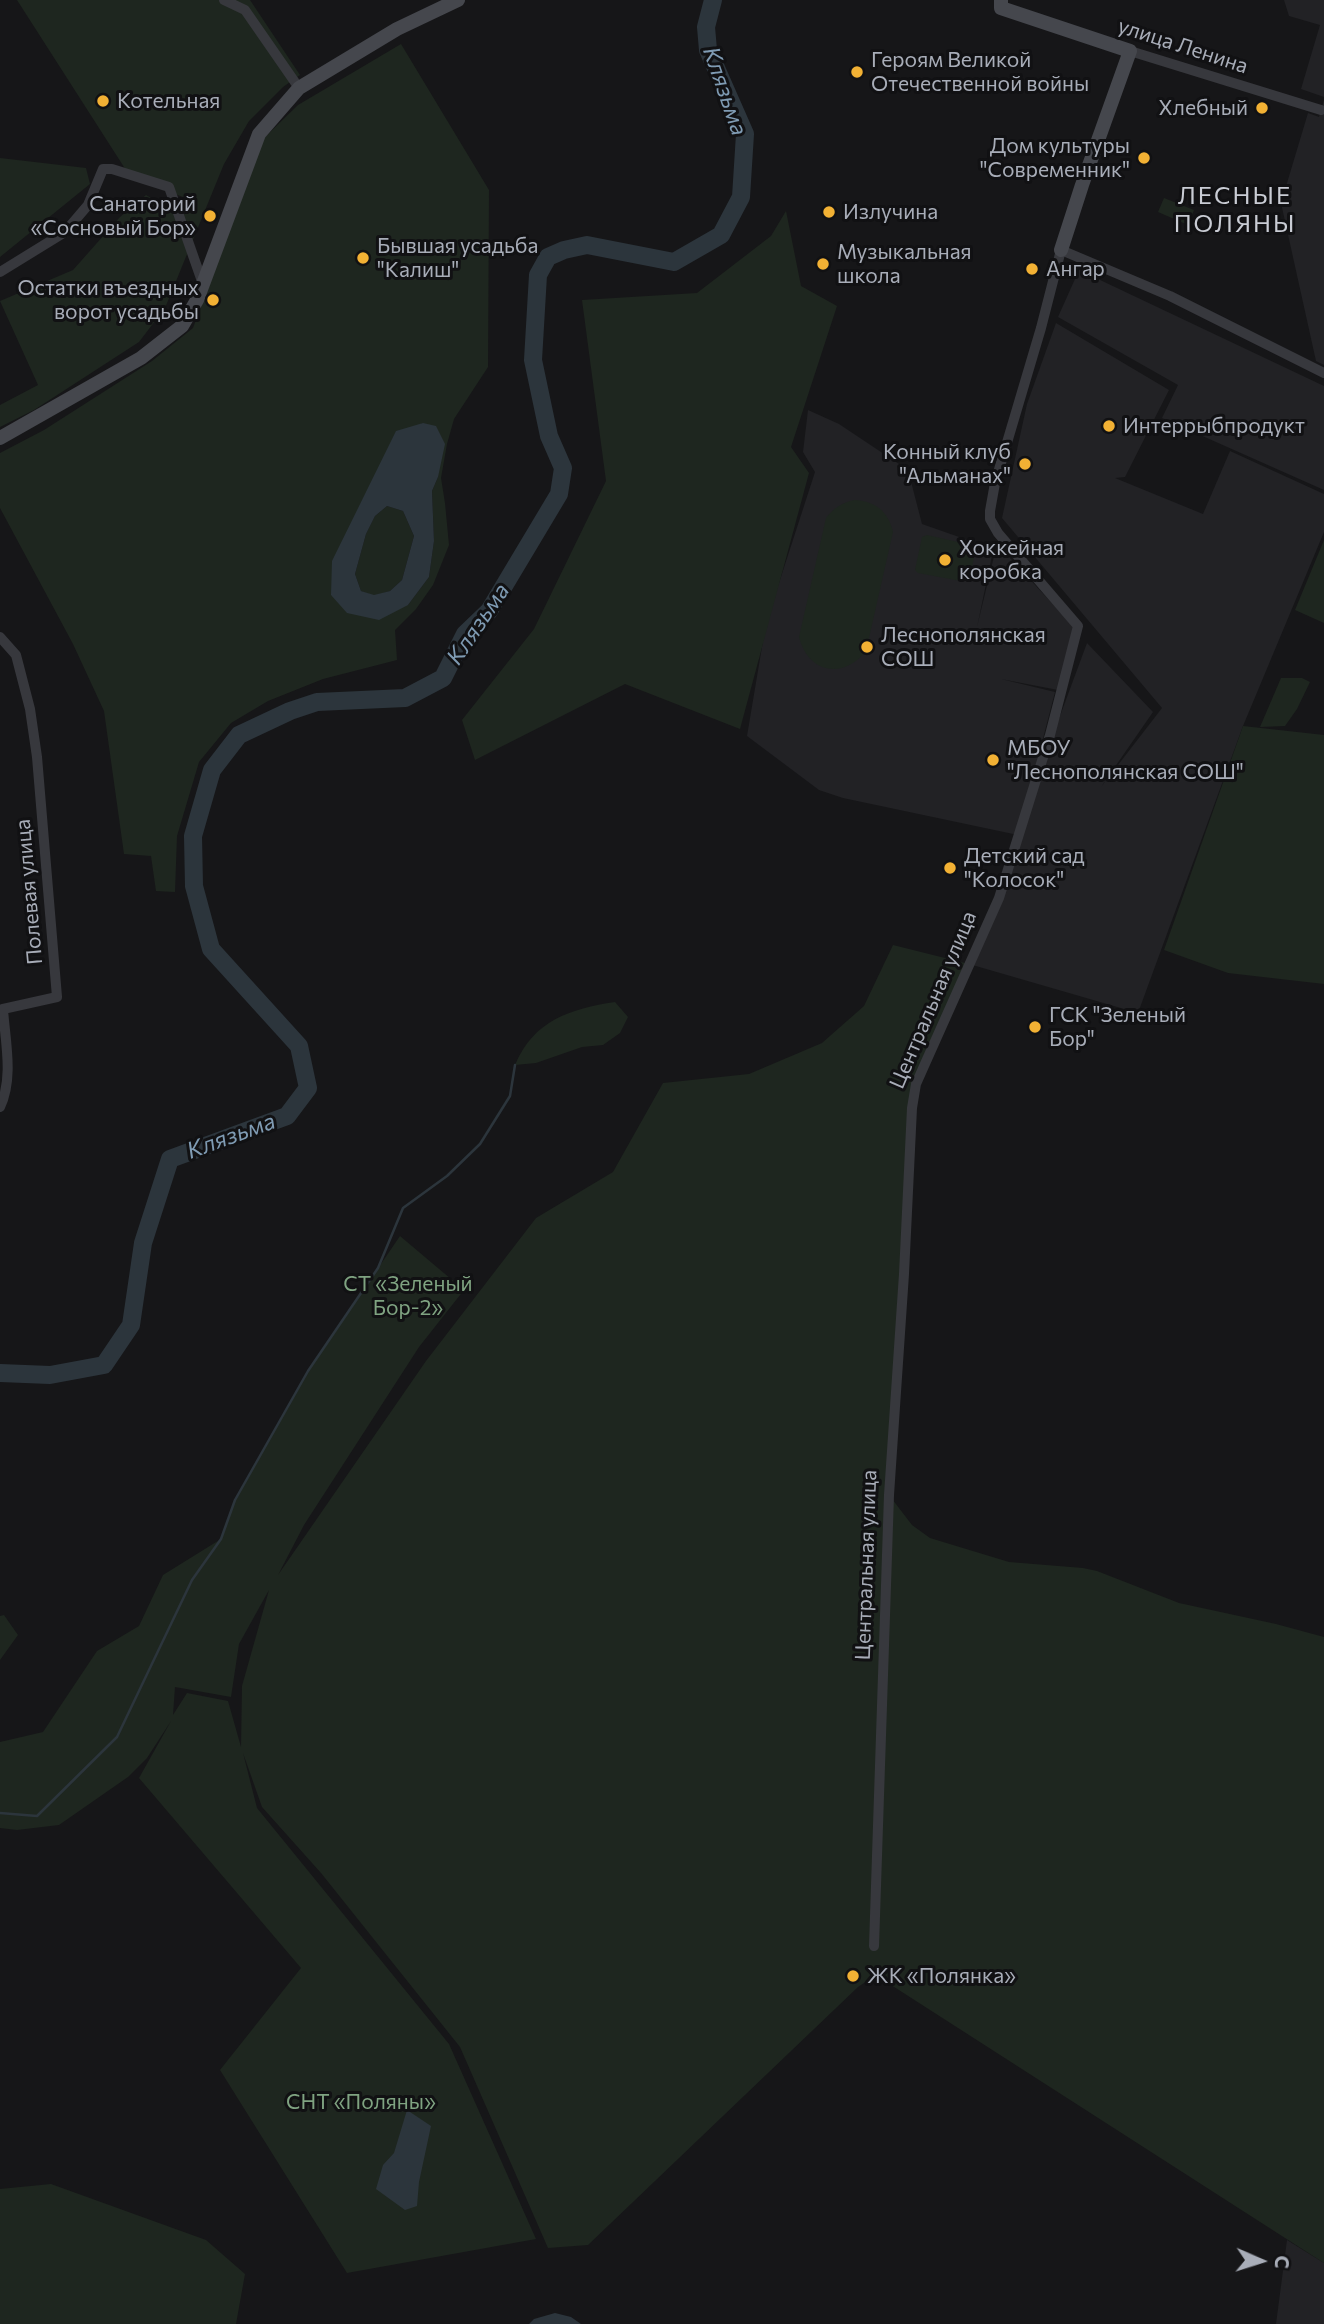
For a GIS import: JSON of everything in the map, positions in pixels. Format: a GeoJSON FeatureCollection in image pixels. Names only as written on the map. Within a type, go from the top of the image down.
{"type":"FeatureCollection","features":[{"type":"Feature","properties":{"kind":"main road"},"geometry":{"type":"LineString","coordinates":[[0,438],[141,358],[182,326],[203,285],[259,134],[299,88],[397,29],[458,0]]}},
{"type":"Feature","properties":{"kind":"main road","name":"улица Ленина"},"geometry":{"type":"LineString","coordinates":[[1001,0],[1001,8],[1130,51]]}},
{"type":"Feature","properties":{"kind":"main road","name":"Центральная улица"},"geometry":{"type":"LineString","coordinates":[[1061,250],[1130,51]]}},
{"type":"Feature","properties":{"kind":"street"},"geometry":{"type":"LineString","coordinates":[[224,0],[246,10],[299,88]]}},
{"type":"Feature","properties":{"kind":"street","name":"улица Ленина"},"geometry":{"type":"LineString","coordinates":[[1130,51],[1321,110]]}},
{"type":"Feature","properties":{"kind":"street"},"geometry":{"type":"LineString","coordinates":[[0,272],[65,232],[88,205],[103,169],[112,169],[169,187],[203,285]]}},
{"type":"Feature","properties":{"kind":"street"},"geometry":{"type":"LineString","coordinates":[[1061,250],[1170,296],[1324,373]]}},
{"type":"Feature","properties":{"kind":"street","name":"Центральная улица"},"geometry":{"type":"LineString","coordinates":[[874,1946],[889,1495],[912,1108],[916,1084],[999,898],[1050,735],[1078,626],[998,533],[990,519],[995,483],[1061,250]]}},
{"type":"Feature","properties":{"kind":"street","name":"Полевая улица"},"geometry":{"type":"LineString","coordinates":[[0,638],[16,655],[30,709],[37,757],[57,998],[2,1009],[8,1075],[5,1097],[0,1107]]}},
{"type":"Feature","properties":{"kind":"shaded area"},"geometry":{"type":"Polygon","coordinates":[[[1284,0],[1324,0],[1324,97],[1301,89],[1320,25],[1289,16],[1284,0]]]}},
{"type":"Feature","properties":{"kind":"shaded area"},"geometry":{"type":"Polygon","coordinates":[[[1324,100],[1324,365],[1316,361],[1281,203],[1308,113],[1319,117],[1324,100]]]}},
{"type":"Feature","properties":{"kind":"shaded area"},"geometry":{"type":"Polygon","coordinates":[[[1079,270],[1324,386],[1324,490],[1162,418],[1178,385],[1058,317],[1079,270]]]}},
{"type":"Feature","properties":{"kind":"shaded area"},"geometry":{"type":"Polygon","coordinates":[[[1056,323],[1169,390],[1125,477],[1115,478],[1203,514],[1230,451],[1324,494],[1324,532],[1243,726],[1138,1013],[969,964],[1018,835],[843,798],[819,790],[747,736],[766,623],[815,472],[803,452],[808,410],[839,424],[908,470],[922,524],[982,545],[994,546],[977,627],[997,544],[1075,628],[1058,690],[1001,679],[1055,692],[1023,816],[1087,643],[1153,712],[1101,787],[1162,708],[1002,518],[1027,404],[1056,323]]]}},
{"type":"Feature","properties":{"kind":"shaded area"},"geometry":{"type":"Polygon","coordinates":[[[423,423],[436,426],[445,444],[432,491],[434,541],[429,577],[408,605],[379,620],[347,613],[331,595],[332,561],[396,431],[423,423]],[[387,506],[375,516],[366,534],[355,574],[361,591],[374,595],[390,591],[402,580],[414,536],[403,511],[387,506]]]}},
{"type":"Feature","properties":{"kind":"shaded area"},"geometry":{"type":"Polygon","coordinates":[[[407,2110],[431,2126],[419,2182],[417,2206],[405,2210],[376,2189],[383,2165],[394,2153],[407,2110]]]}},
{"type":"Feature","properties":{"kind":"shaded area"},"geometry":{"type":"Polygon","coordinates":[[[1287,2240],[1324,2263],[1324,2324],[1276,2324],[1287,2240]]]}},
{"type":"Feature","properties":{"kind":"shaded area"},"geometry":{"type":"Polygon","coordinates":[[[555,2313],[571,2317],[581,2324],[529,2324],[534,2319],[555,2313]]]}},
{"type":"Feature","properties":{"kind":"green space"},"geometry":{"type":"Polygon","coordinates":[[[17,0],[250,0],[300,75],[283,87],[249,121],[224,164],[165,308],[139,342],[34,410],[0,427],[0,405],[38,385],[0,301],[73,270],[120,217],[146,195],[179,214],[186,198],[131,178],[17,0]]]}},
{"type":"Feature","properties":{"kind":"green space"},"geometry":{"type":"Polygon","coordinates":[[[401,44],[489,190],[488,367],[454,419],[441,478],[449,545],[433,585],[416,609],[395,630],[397,660],[323,679],[268,701],[231,723],[199,762],[177,836],[175,892],[156,891],[151,856],[124,854],[104,711],[73,644],[0,508],[0,453],[44,430],[152,361],[193,328],[264,138],[298,105],[401,44]],[[422,423],[331,595],[408,605],[429,577],[434,541],[432,491],[438,477],[422,423]]]}},
{"type":"Feature","properties":{"kind":"green space"},"geometry":{"type":"Polygon","coordinates":[[[0,158],[86,168],[90,184],[0,257],[0,158]]]}},
{"type":"Feature","properties":{"kind":"green space"},"geometry":{"type":"Polygon","coordinates":[[[1164,198],[1194,210],[1188,225],[1158,212],[1164,198]]]}},
{"type":"Feature","properties":{"kind":"green space"},"geometry":{"type":"Polygon","coordinates":[[[786,211],[801,286],[837,306],[791,447],[809,473],[740,729],[625,684],[475,760],[462,720],[534,629],[606,481],[582,300],[697,293],[771,236],[786,211]]]}},
{"type":"Feature","properties":{"kind":"green space"},"geometry":{"type":"Polygon","coordinates":[[[854,500],[868,502],[880,508],[888,518],[893,532],[866,651],[847,666],[827,668],[810,658],[799,637],[826,518],[838,506],[854,500]]]}},
{"type":"Feature","properties":{"kind":"green space"},"geometry":{"type":"Polygon","coordinates":[[[387,506],[403,511],[414,536],[402,580],[390,591],[374,596],[361,591],[355,574],[366,534],[375,516],[387,506]]]}},
{"type":"Feature","properties":{"kind":"green space","name":"Хоккейная коробка"},"geometry":{"type":"Polygon","coordinates":[[[927,535],[971,545],[975,553],[970,577],[961,581],[918,573],[915,570],[922,537],[927,535]]]}},
{"type":"Feature","properties":{"kind":"green space"},"geometry":{"type":"Polygon","coordinates":[[[1324,540],[1324,623],[1295,610],[1324,540]]]}},
{"type":"Feature","properties":{"kind":"green space"},"geometry":{"type":"Polygon","coordinates":[[[1281,678],[1302,678],[1310,682],[1285,726],[1260,727],[1281,678]]]}},
{"type":"Feature","properties":{"kind":"green space"},"geometry":{"type":"Polygon","coordinates":[[[1243,726],[1324,735],[1324,984],[1228,973],[1164,950],[1243,726]]]}},
{"type":"Feature","properties":{"kind":"green space"},"geometry":{"type":"Polygon","coordinates":[[[893,945],[969,964],[916,1084],[889,1495],[912,1525],[930,1538],[1009,1562],[1097,1571],[1179,1603],[1324,1637],[1324,2263],[888,1983],[873,1977],[858,1987],[588,2245],[548,2248],[460,2047],[321,1873],[262,1807],[243,1753],[257,1808],[449,2044],[536,2239],[347,2273],[220,2070],[301,1968],[139,1778],[171,1721],[147,1758],[128,1777],[59,1825],[17,1830],[0,1828],[0,1742],[43,1732],[97,1651],[139,1626],[163,1575],[221,1539],[235,1500],[308,1371],[400,1236],[464,1290],[419,1347],[304,1525],[278,1575],[426,1361],[536,1218],[613,1172],[663,1083],[749,1074],[822,1043],[864,1006],[893,945]],[[269,1590],[239,1644],[231,1697],[175,1687],[173,1715],[187,1693],[228,1701],[241,1747],[242,1686],[269,1590]]]}},
{"type":"Feature","properties":{"kind":"green space"},"geometry":{"type":"Polygon","coordinates":[[[615,1002],[628,1017],[620,1033],[603,1045],[582,1047],[536,1063],[515,1065],[532,1037],[555,1019],[583,1008],[615,1002]]]}},
{"type":"Feature","properties":{"kind":"green space"},"geometry":{"type":"Polygon","coordinates":[[[4,1615],[18,1635],[0,1660],[0,1616],[4,1615]]]}},
{"type":"Feature","properties":{"kind":"green space"},"geometry":{"type":"Polygon","coordinates":[[[51,2184],[206,2240],[245,2274],[236,2324],[0,2324],[0,2189],[51,2184]]]}},
{"type":"Feature","properties":{"kind":"waterway","name":"Клязьма"},"geometry":{"type":"LineString","coordinates":[[0,1373],[50,1375],[104,1365],[131,1325],[143,1243],[170,1159],[287,1116],[308,1088],[299,1046],[211,949],[194,886],[193,836],[212,770],[239,735],[290,711],[317,702],[405,698],[443,678],[465,634],[489,611],[559,494],[563,468],[549,436],[533,360],[538,275],[548,257],[587,245],[674,262],[721,235],[741,197],[745,134],[708,50],[706,27],[713,0]]}},
{"type":"Feature","properties":{"kind":"waterway"},"geometry":{"type":"LineString","coordinates":[[0,1813],[37,1816],[117,1737],[192,1580],[221,1539],[235,1500],[308,1371],[378,1268],[403,1208],[447,1176],[480,1144],[510,1096],[515,1065]]}},
{"type":"Feature","properties":{"kind":"place","name":"Героям Великой Отечественной войны"},"geometry":{"type":"Point","coordinates":[857,72]}},
{"type":"Feature","properties":{"kind":"place","name":"Котельная"},"geometry":{"type":"Point","coordinates":[103,101]}},
{"type":"Feature","properties":{"kind":"place","name":"Хлебный"},"geometry":{"type":"Point","coordinates":[1262,108]}},
{"type":"Feature","properties":{"kind":"place","name":"Дом культуры \"Современник\""},"geometry":{"type":"Point","coordinates":[1144,158]}},
{"type":"Feature","properties":{"kind":"place","name":"Излучина"},"geometry":{"type":"Point","coordinates":[829,212]}},
{"type":"Feature","properties":{"kind":"place","name":"Санаторий «Сосновый Бор»"},"geometry":{"type":"Point","coordinates":[210,216]}},
{"type":"Feature","properties":{"kind":"place","name":"Бывшая усадьба \"Калиш\""},"geometry":{"type":"Point","coordinates":[363,258]}},
{"type":"Feature","properties":{"kind":"place","name":"Музыкальная школа"},"geometry":{"type":"Point","coordinates":[823,264]}},
{"type":"Feature","properties":{"kind":"place","name":"Ангар"},"geometry":{"type":"Point","coordinates":[1032,269]}},
{"type":"Feature","properties":{"kind":"place","name":"Остатки въездных ворот усадьбы"},"geometry":{"type":"Point","coordinates":[213,300]}},
{"type":"Feature","properties":{"kind":"place","name":"Интеррыбпродукт"},"geometry":{"type":"Point","coordinates":[1109,426]}},
{"type":"Feature","properties":{"kind":"place","name":"Конный клуб \"Альманах\""},"geometry":{"type":"Point","coordinates":[1025,464]}},
{"type":"Feature","properties":{"kind":"place","name":"Хоккейная коробка"},"geometry":{"type":"Point","coordinates":[945,560]}},
{"type":"Feature","properties":{"kind":"place","name":"Леснополянская СОШ"},"geometry":{"type":"Point","coordinates":[867,647]}},
{"type":"Feature","properties":{"kind":"place","name":"МБОУ \"Леснополянская СОШ\""},"geometry":{"type":"Point","coordinates":[993,760]}},
{"type":"Feature","properties":{"kind":"place","name":"Детский сад \"Колосок\""},"geometry":{"type":"Point","coordinates":[950,868]}},
{"type":"Feature","properties":{"kind":"place","name":"ГСК \"Зеленый Бор\""},"geometry":{"type":"Point","coordinates":[1035,1027]}},
{"type":"Feature","properties":{"kind":"place","name":"ЖК «Полянка»"},"geometry":{"type":"Point","coordinates":[853,1976]}},
{"type":"Feature","properties":{"kind":"district","name":"ЛЕСНЫЕ ПОЛЯНЫ"},"geometry":{"type":"Point","coordinates":[1235,210]}},
{"type":"Feature","properties":{"kind":"park label","name":"СТ «Зеленый Бор-2»"},"geometry":{"type":"Point","coordinates":[408,1296]}},
{"type":"Feature","properties":{"kind":"park label","name":"СНТ «Поляны»"},"geometry":{"type":"Point","coordinates":[361,2102]}}]}
